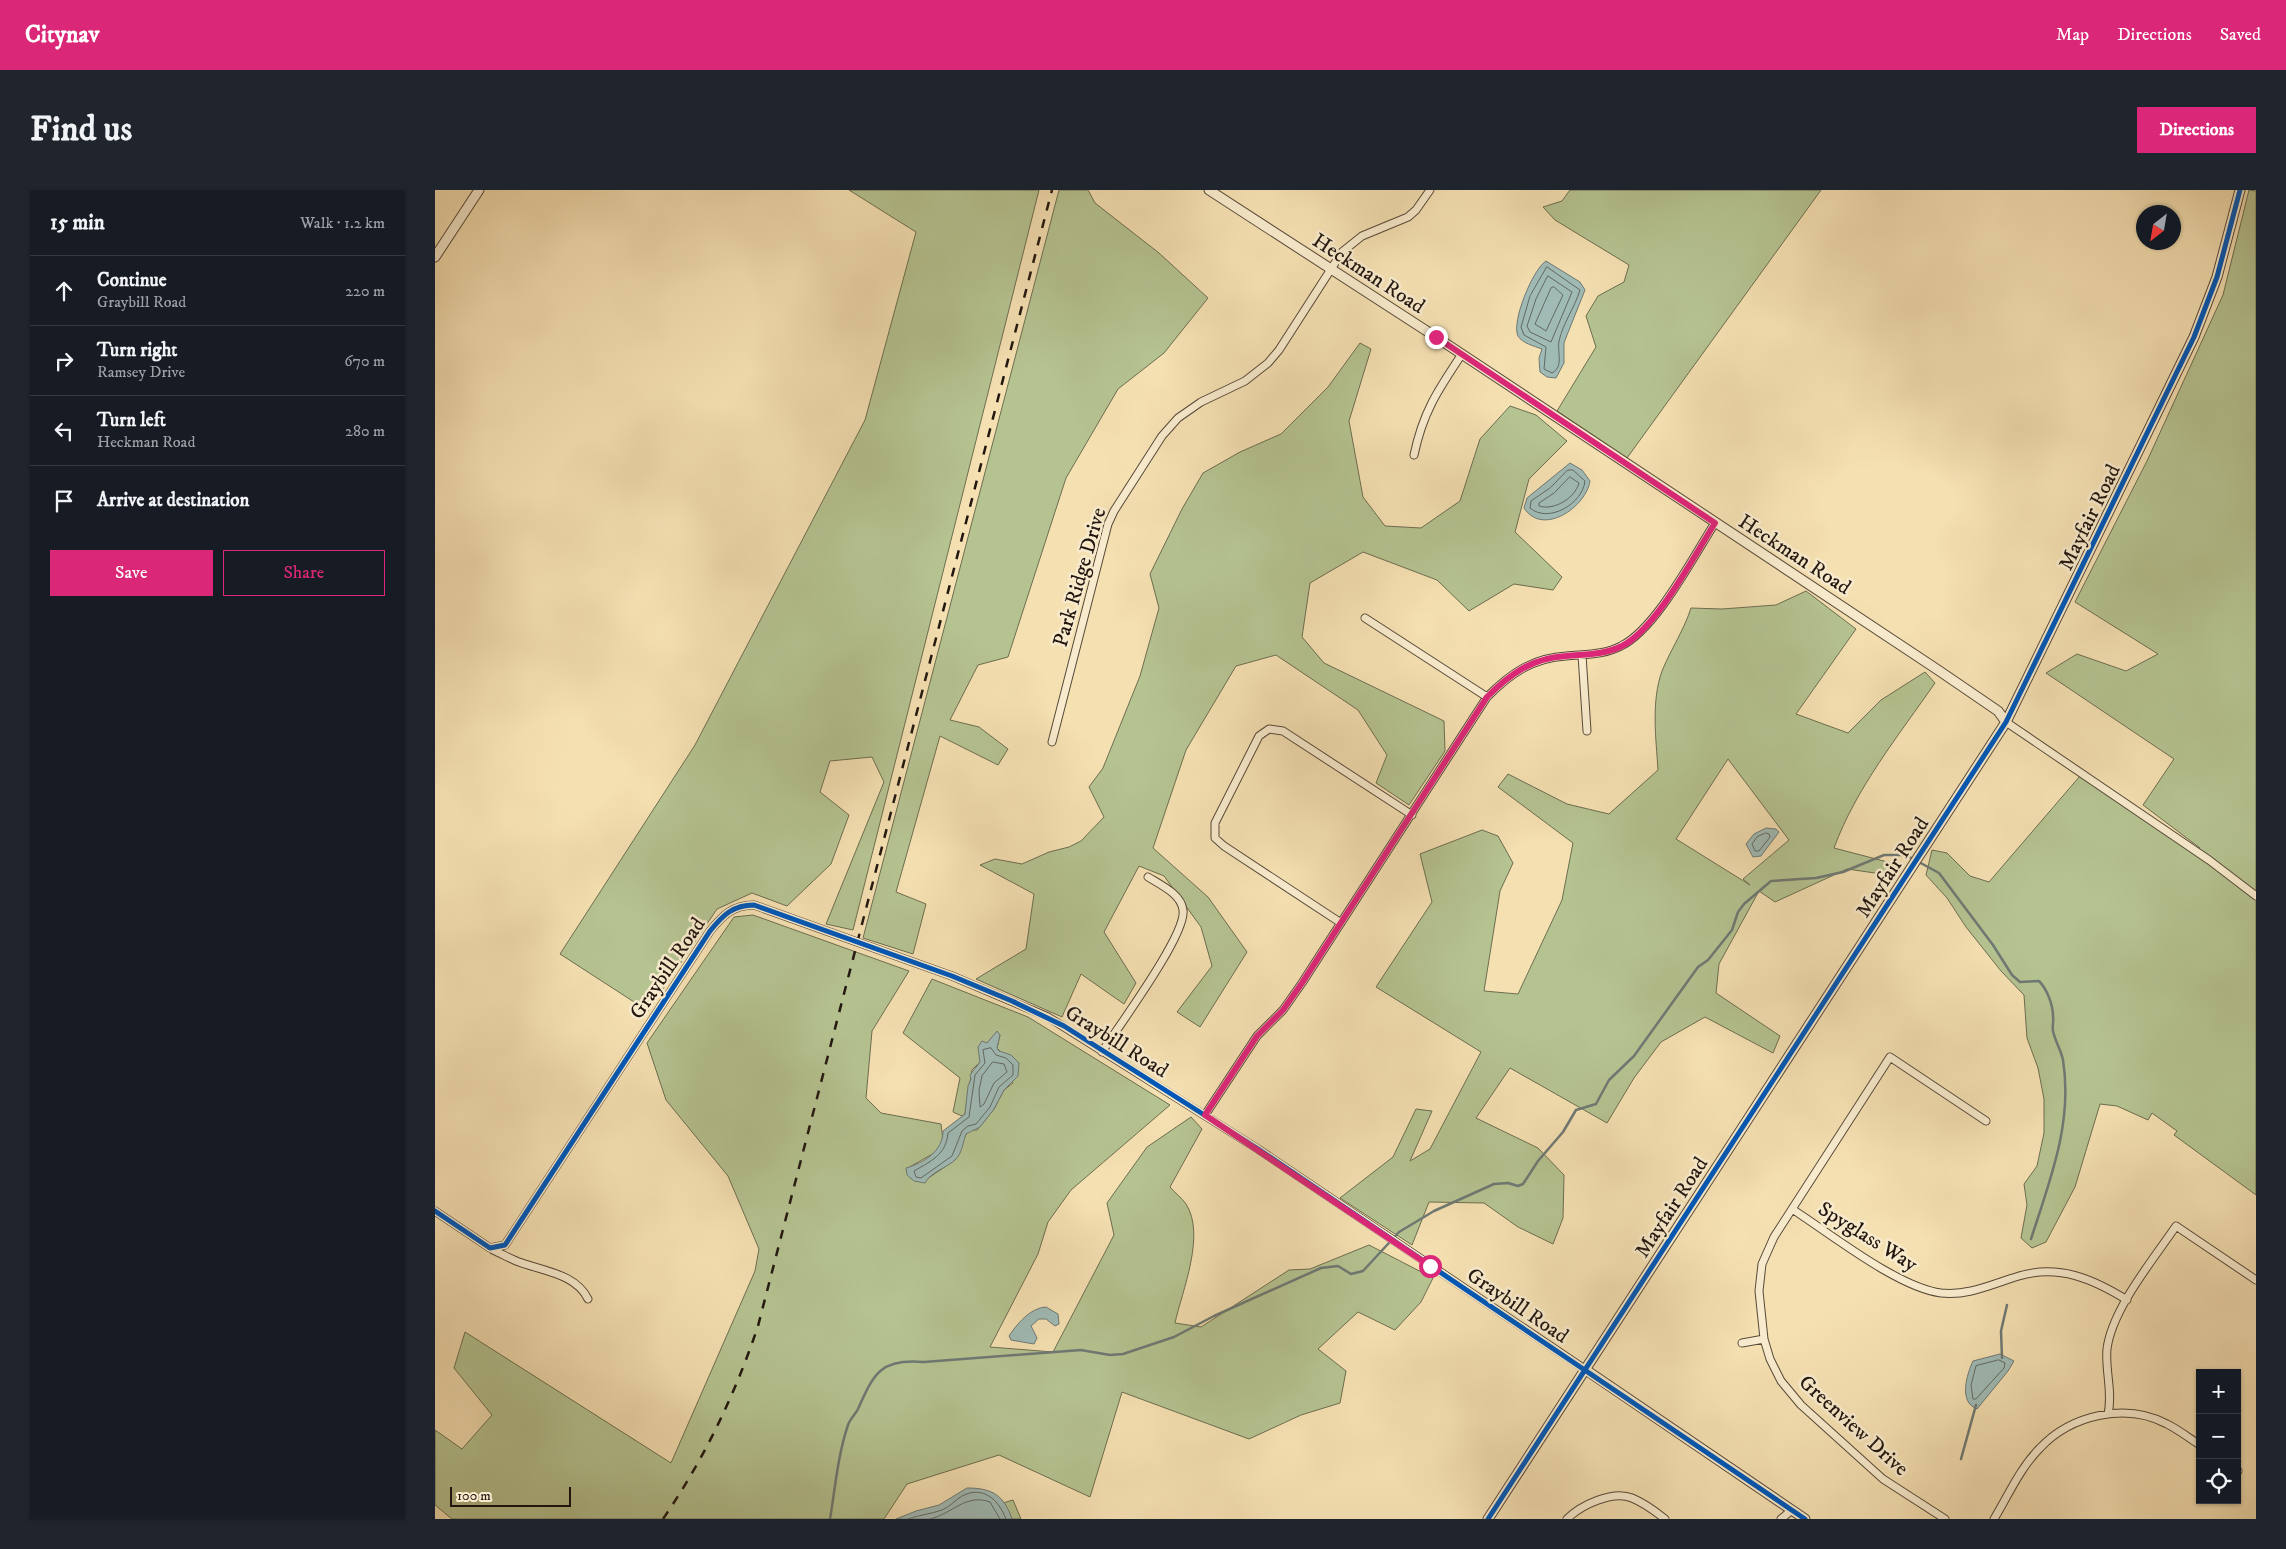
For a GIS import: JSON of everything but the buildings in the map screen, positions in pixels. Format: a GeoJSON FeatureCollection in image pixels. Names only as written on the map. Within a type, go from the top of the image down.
{"type":"FeatureCollection","features":[{"type":"Feature","properties":{"kind":"street"},"geometry":{"type":"LineString","coordinates":[[435,257],[479,190]]}},
{"type":"Feature","properties":{"kind":"street","name":"Heckman Road"},"geometry":{"type":"LineString","coordinates":[[1209,190],[1462,354],[1961,686],[1997,711],[2006,722]]}},
{"type":"Feature","properties":{"kind":"street","name":"Park Ridge Drive"},"geometry":{"type":"LineString","coordinates":[[1052,742],[1108,524],[1114,511],[1162,436],[1178,418],[1201,402],[1244,382],[1268,363],[1279,350],[1342,252],[1362,236],[1408,218],[1431,190]]}},
{"type":"Feature","properties":{"kind":"street","name":"Mayfair Road"},"geometry":{"type":"LineString","coordinates":[[1488,1519],[2006,722],[2194,337],[2217,277],[2240,190]]}},
{"type":"Feature","properties":{"kind":"street"},"geometry":{"type":"LineString","coordinates":[[1414,455],[1420,427],[1426,412],[1462,354]]}},
{"type":"Feature","properties":{"kind":"street"},"geometry":{"type":"LineString","coordinates":[[1205,1115],[1257,1036],[1283,1010],[1487,697],[1505,679],[1530,663],[1542,659],[1597,654],[1623,646],[1646,628],[1715,523]]}},
{"type":"Feature","properties":{"kind":"street"},"geometry":{"type":"LineString","coordinates":[[1365,618],[1487,697]]}},
{"type":"Feature","properties":{"kind":"street"},"geometry":{"type":"LineString","coordinates":[[1582,655],[1587,731]]}},
{"type":"Feature","properties":{"kind":"street"},"geometry":{"type":"LineString","coordinates":[[2006,722],[2201,855],[2256,896]]}},
{"type":"Feature","properties":{"kind":"street"},"geometry":{"type":"LineString","coordinates":[[1341,922],[1224,846],[1215,838],[1215,823],[1263,732],[1276,728],[1283,730],[1411,815]]}},
{"type":"Feature","properties":{"kind":"street"},"geometry":{"type":"LineString","coordinates":[[1102,1052],[1172,944],[1184,916],[1181,903],[1177,897],[1148,878]]}},
{"type":"Feature","properties":{"kind":"street","name":"Graybill Road"},"geometry":{"type":"LineString","coordinates":[[491,1248],[505,1245],[524,1219],[705,938],[721,918],[736,907],[754,905],[952,976],[1048,1017],[1205,1115],[1805,1519]]}},
{"type":"Feature","properties":{"kind":"street","name":"Greenview Drive"},"geometry":{"type":"LineString","coordinates":[[1945,1519],[1883,1479],[1801,1405],[1781,1381],[1770,1359],[1765,1339],[1759,1291],[1762,1264],[1774,1237],[1890,1057],[1986,1121]]}},
{"type":"Feature","properties":{"kind":"street","name":"Spyglass Way"},"geometry":{"type":"LineString","coordinates":[[1792,1209],[1901,1280],[1929,1290],[1950,1293],[1970,1292],[2020,1276],[2058,1272],[2091,1280],[2127,1300]]}},
{"type":"Feature","properties":{"kind":"street"},"geometry":{"type":"LineString","coordinates":[[435,1211],[491,1248],[514,1260],[561,1276],[579,1286],[588,1300]]}},
{"type":"Feature","properties":{"kind":"street"},"geometry":{"type":"LineString","coordinates":[[2108,1414],[2110,1404],[2107,1348],[2115,1320],[2176,1226],[2256,1280]]}},
{"type":"Feature","properties":{"kind":"street"},"geometry":{"type":"LineString","coordinates":[[1742,1343],[1765,1339]]}},
{"type":"Feature","properties":{"kind":"street"},"geometry":{"type":"LineString","coordinates":[[1993,1519],[2029,1460],[2050,1438],[2075,1423],[2108,1414],[2128,1414],[2166,1424],[2196,1443]]}},
{"type":"Feature","properties":{"kind":"street"},"geometry":{"type":"LineString","coordinates":[[1567,1519],[1574,1512],[1598,1499],[1630,1497],[1652,1508],[1665,1519]]}},
{"type":"Feature","properties":{"kind":"street"},"geometry":{"type":"LineString","coordinates":[[1781,1519],[1791,1510]]}},
{"type":"Feature","properties":{"kind":"green space"},"geometry":{"type":"Polygon","coordinates":[[[849,190],[1039,190],[853,930],[826,924],[884,782],[872,757],[830,761],[820,792],[849,815],[831,864],[787,906],[752,893],[717,909],[648,1011],[560,954],[695,745],[865,420],[916,232],[849,190]]]}},
{"type":"Feature","properties":{"kind":"green space"},"geometry":{"type":"Polygon","coordinates":[[[1059,190],[1088,190],[1095,203],[1159,253],[1208,298],[1164,353],[1118,389],[1066,478],[1008,657],[978,665],[950,720],[979,727],[1008,749],[998,765],[940,736],[896,892],[926,904],[913,954],[863,938],[1059,190]]]}},
{"type":"Feature","properties":{"kind":"green space"},"geometry":{"type":"Polygon","coordinates":[[[1570,190],[1821,190],[1627,458],[1557,411],[1596,347],[1586,316],[1598,296],[1624,282],[1629,265],[1555,220],[1543,207],[1562,201],[1570,190]]]}},
{"type":"Feature","properties":{"kind":"green space"},"geometry":{"type":"Polygon","coordinates":[[[2249,190],[2256,191],[2256,1195],[2174,1135],[2177,1131],[2152,1113],[2148,1120],[2117,1106],[2100,1104],[2075,1187],[2046,1242],[2032,1248],[2021,1238],[2027,1205],[2024,1184],[2037,1166],[2044,1133],[2044,1099],[2038,1068],[2027,1038],[2024,995],[2001,971],[1966,927],[1947,898],[1926,875],[1932,850],[1947,853],[1970,876],[1989,882],[2080,776],[2184,847],[2200,848],[2143,805],[2174,759],[2046,673],[2077,654],[2126,671],[2158,654],[2075,602],[2147,461],[2223,295],[2249,190]]]}},
{"type":"Feature","properties":{"kind":"green space"},"geometry":{"type":"Polygon","coordinates":[[[1360,343],[1371,349],[1349,421],[1363,497],[1385,526],[1421,528],[1460,501],[1480,439],[1510,406],[1536,415],[1567,441],[1529,479],[1515,532],[1562,577],[1553,590],[1514,584],[1469,611],[1437,580],[1363,552],[1310,583],[1302,637],[1324,663],[1444,721],[1445,751],[1409,805],[1376,783],[1387,755],[1358,710],[1276,655],[1236,666],[1186,750],[1153,848],[1208,897],[1247,952],[1200,1027],[1177,1012],[1212,966],[1201,927],[1164,876],[1139,866],[1104,932],[1136,983],[1124,1004],[1081,974],[1062,1017],[976,979],[1026,949],[1034,894],[980,865],[995,859],[1022,864],[1049,852],[1069,847],[1081,841],[1104,817],[1089,787],[1103,768],[1140,676],[1159,608],[1150,574],[1182,509],[1203,473],[1240,452],[1281,434],[1328,387],[1360,343]]]}},
{"type":"Feature","properties":{"kind":"green space"},"geometry":{"type":"Polygon","coordinates":[[[1806,591],[1856,629],[1796,714],[1848,733],[1881,700],[1925,672],[1935,683],[1866,783],[1843,826],[1834,848],[1899,865],[1896,876],[1847,869],[1775,902],[1759,891],[1719,964],[1716,993],[1780,1036],[1773,1053],[1705,1017],[1661,1042],[1634,1078],[1607,1123],[1510,1068],[1476,1118],[1538,1148],[1564,1175],[1563,1218],[1553,1244],[1518,1227],[1484,1203],[1429,1202],[1412,1245],[1340,1198],[1393,1157],[1416,1109],[1432,1111],[1410,1161],[1430,1149],[1481,1052],[1376,987],[1432,902],[1420,854],[1482,830],[1498,836],[1513,863],[1500,891],[1484,991],[1518,994],[1562,900],[1573,843],[1498,787],[1508,774],[1567,804],[1609,814],[1658,770],[1655,720],[1656,695],[1662,671],[1691,608],[1722,609],[1776,605],[1806,591]],[[1728,759],[1676,839],[1750,885],[1743,879],[1789,840],[1728,759]]]}},
{"type":"Feature","properties":{"kind":"green space"},"geometry":{"type":"Polygon","coordinates":[[[753,915],[909,971],[872,1031],[866,1098],[881,1113],[941,1124],[943,1140],[936,1152],[906,1169],[927,1179],[955,1160],[966,1134],[970,1130],[977,1130],[994,1109],[1004,1090],[1013,1083],[1002,1053],[997,1048],[1000,1035],[992,1037],[980,1062],[972,1070],[965,1114],[962,1116],[953,1112],[960,1078],[903,1033],[932,979],[1028,1017],[1170,1105],[1071,1190],[1048,1222],[1038,1254],[990,1347],[1053,1352],[1114,1235],[1107,1203],[1147,1147],[1191,1117],[1202,1129],[1170,1187],[1186,1204],[1192,1217],[1194,1231],[1191,1263],[1175,1323],[1201,1327],[1289,1270],[1310,1269],[1369,1245],[1433,1278],[1421,1302],[1395,1330],[1358,1312],[1318,1349],[1346,1371],[1340,1403],[1301,1415],[1249,1439],[1122,1392],[1090,1497],[999,1455],[907,1484],[884,1519],[452,1519],[435,1505],[435,1430],[462,1449],[492,1415],[454,1368],[465,1332],[671,1463],[755,1271],[759,1249],[728,1176],[666,1100],[647,1043],[734,917],[753,915]]]}},
{"type":"Feature","properties":{"kind":"green space"},"geometry":{"type":"Polygon","coordinates":[[[1013,1500],[1021,1519],[949,1519],[1013,1500]]]}},
{"type":"Feature","properties":{"kind":"water"},"geometry":{"type":"Polygon","coordinates":[[[1546,261],[1580,282],[1585,290],[1564,343],[1564,363],[1556,378],[1547,377],[1540,372],[1539,358],[1542,349],[1522,341],[1518,336],[1517,329],[1520,308],[1525,296],[1535,274],[1546,261]]]}},
{"type":"Feature","properties":{"kind":"water"},"geometry":{"type":"Polygon","coordinates":[[[1570,463],[1582,470],[1590,481],[1587,491],[1581,500],[1563,515],[1552,519],[1542,520],[1532,516],[1524,508],[1527,498],[1570,463]]]}},
{"type":"Feature","properties":{"kind":"water"},"geometry":{"type":"Polygon","coordinates":[[[1766,828],[1776,829],[1779,832],[1761,856],[1753,857],[1746,844],[1754,834],[1766,828]]]}},
{"type":"Feature","properties":{"kind":"water"},"geometry":{"type":"Polygon","coordinates":[[[997,1031],[1000,1035],[997,1048],[999,1051],[1011,1055],[1019,1063],[1018,1076],[1004,1090],[994,1109],[980,1127],[966,1134],[958,1157],[927,1179],[925,1183],[914,1181],[907,1175],[906,1168],[919,1163],[931,1155],[940,1145],[943,1131],[965,1114],[968,1086],[971,1079],[970,1075],[980,1062],[978,1047],[982,1041],[987,1043],[997,1031]]]}},
{"type":"Feature","properties":{"kind":"water"},"geometry":{"type":"Polygon","coordinates":[[[1046,1307],[1058,1314],[1059,1324],[1055,1326],[1046,1319],[1039,1319],[1031,1326],[1037,1338],[1034,1344],[1011,1340],[1009,1336],[1029,1313],[1046,1307]]]}},
{"type":"Feature","properties":{"kind":"water"},"geometry":{"type":"Polygon","coordinates":[[[2000,1354],[2014,1361],[1977,1409],[1971,1405],[1966,1394],[1967,1380],[1973,1361],[2000,1354]]]}},
{"type":"Feature","properties":{"kind":"water"},"geometry":{"type":"Polygon","coordinates":[[[967,1488],[983,1489],[996,1495],[1005,1504],[1012,1519],[896,1519],[939,1505],[967,1488]]]}},
{"type":"Feature","properties":{"kind":"waterway"},"geometry":{"type":"LineString","coordinates":[[830,1519],[839,1460],[848,1425],[875,1377],[888,1366],[909,1361],[924,1362],[1081,1350],[1110,1355],[1123,1354],[1174,1337],[1214,1316],[1321,1268],[1338,1266],[1351,1274],[1363,1271],[1399,1232],[1434,1211],[1494,1184],[1508,1183],[1518,1186],[1523,1184],[1538,1161],[1563,1132],[1576,1110],[1596,1104],[1609,1080],[1634,1056],[1698,967],[1708,960],[1732,930],[1738,912],[1744,904],[1771,881],[1816,878],[1843,872],[1884,855],[1906,855],[1939,873],[1993,945],[2012,975],[2020,982],[2039,981],[2042,984],[2051,1002],[2053,1031],[2063,1060],[2065,1106],[2058,1151],[2031,1239]]}},
{"type":"Feature","properties":{"kind":"waterway"},"geometry":{"type":"LineString","coordinates":[[2002,1358],[2001,1331],[2007,1305]]}},
{"type":"Feature","properties":{"kind":"waterway"},"geometry":{"type":"LineString","coordinates":[[1961,1459],[1976,1405]]}},
{"type":"Feature","properties":{"kind":"railway"},"geometry":{"type":"LineString","coordinates":[[663,1519],[705,1450],[729,1402],[758,1326],[1052,190]]}},
{"type":"Feature","properties":{"kind":"cycle path"},"geometry":{"type":"LineString","coordinates":[[1488,1519],[2006,722],[2194,337],[2217,277],[2240,190]]}},
{"type":"Feature","properties":{"kind":"cycle path"},"geometry":{"type":"LineString","coordinates":[[435,1211],[490,1248],[505,1245],[710,931],[719,920],[734,909],[754,905],[952,976],[1012,1001],[1064,1026],[1258,1149],[1805,1519]]}},
{"type":"Feature","properties":{"kind":"route"},"geometry":{"type":"LineString","coordinates":[[1430,1266],[1205,1115],[1257,1036],[1283,1010],[1302,983],[1487,697],[1505,679],[1530,663],[1563,656],[1597,654],[1623,646],[1636,637],[1653,619],[1715,523],[1436,337]]}}]}
